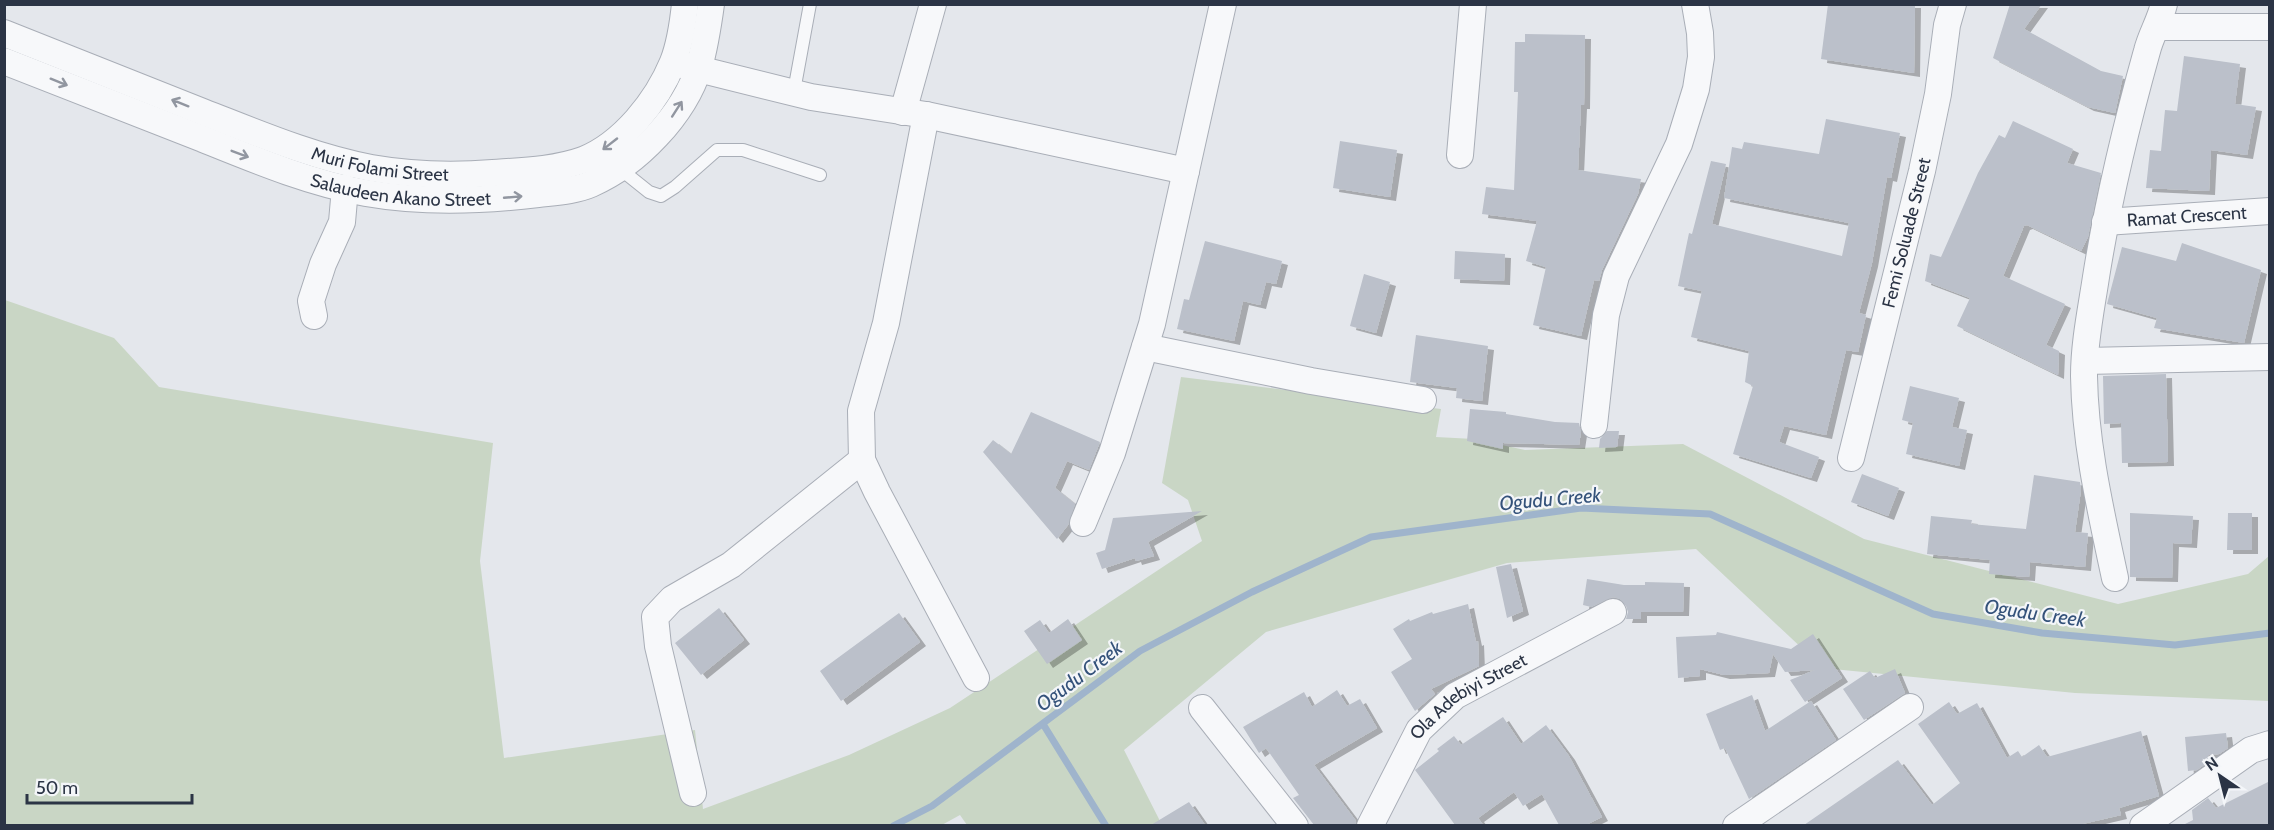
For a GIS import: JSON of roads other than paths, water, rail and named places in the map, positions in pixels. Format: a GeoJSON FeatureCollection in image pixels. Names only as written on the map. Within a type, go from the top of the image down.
{"type":"FeatureCollection","features":[{"type":"Feature","properties":{"kind":"street","name":"Muri Folami Street"},"geometry":{"type":"LineString","coordinates":[[4,33],[257,133],[324,156],[370,168],[466,175],[552,167],[572,163],[597,153],[629,127],[664,82],[673,63],[683,26],[685,4]]}},
{"type":"Feature","properties":{"kind":"street","name":"Salaudeen Akano Street"},"geometry":{"type":"LineString","coordinates":[[4,61],[248,157],[345,188],[365,193],[415,199],[466,200],[535,195],[589,184],[620,168],[669,121],[686,95],[698,68],[708,30],[711,4]]}},
{"type":"Feature","properties":{"kind":"street"},"geometry":{"type":"LineString","coordinates":[[933,4],[914,114],[886,323],[861,411],[862,460],[976,678]]}},
{"type":"Feature","properties":{"kind":"street"},"geometry":{"type":"LineString","coordinates":[[1083,523],[1112,453],[1145,347],[1223,4]]}},
{"type":"Feature","properties":{"kind":"street"},"geometry":{"type":"LineString","coordinates":[[1460,155],[1473,4]]}},
{"type":"Feature","properties":{"kind":"street"},"geometry":{"type":"LineString","coordinates":[[1594,425],[1606,315],[1616,276],[1679,144],[1696,89],[1701,57],[1695,4]]}},
{"type":"Feature","properties":{"kind":"street","name":"Femi Soluade Street"},"geometry":{"type":"LineString","coordinates":[[1851,458],[1922,171],[1938,94],[1947,25],[1953,4]]}},
{"type":"Feature","properties":{"kind":"street"},"geometry":{"type":"LineString","coordinates":[[2115,578],[2096,491],[2086,415],[2086,335],[2104,222],[2148,47],[2160,16],[2270,27]]}},
{"type":"Feature","properties":{"kind":"street"},"geometry":{"type":"LineString","coordinates":[[673,63],[811,97],[914,114],[1186,171]]}},
{"type":"Feature","properties":{"kind":"street"},"geometry":{"type":"LineString","coordinates":[[572,163],[578,187]]}},
{"type":"Feature","properties":{"kind":"street"},"geometry":{"type":"LineString","coordinates":[[314,316],[311,301],[323,264],[342,222],[345,188]]}},
{"type":"Feature","properties":{"kind":"street","name":"Ramat Crescent"},"geometry":{"type":"LineString","coordinates":[[2104,222],[2270,211]]}},
{"type":"Feature","properties":{"kind":"street"},"geometry":{"type":"LineString","coordinates":[[1145,347],[1311,381],[1423,400]]}},
{"type":"Feature","properties":{"kind":"street"},"geometry":{"type":"LineString","coordinates":[[2085,361],[2270,357]]}},
{"type":"Feature","properties":{"kind":"street"},"geometry":{"type":"LineString","coordinates":[[693,793],[658,646],[655,617],[672,598],[731,565],[862,460]]}},
{"type":"Feature","properties":{"kind":"street","name":"Ola Adebiyi Street"},"geometry":{"type":"LineString","coordinates":[[1371,825],[1419,730],[1455,696],[1613,612]]}},
{"type":"Feature","properties":{"kind":"street"},"geometry":{"type":"LineString","coordinates":[[1736,825],[1910,707]]}},
{"type":"Feature","properties":{"kind":"street"},"geometry":{"type":"LineString","coordinates":[[1202,708],[1295,825]]}},
{"type":"Feature","properties":{"kind":"street"},"geometry":{"type":"LineString","coordinates":[[2143,825],[2251,750],[2270,744]]}},
{"type":"Feature","properties":{"kind":"lane"},"geometry":{"type":"LineString","coordinates":[[794,91],[810,4]]}},
{"type":"Feature","properties":{"kind":"lane"},"geometry":{"type":"LineString","coordinates":[[620,168],[649,192],[661,196],[717,150],[743,150],[820,176]]}},
{"type":"Feature","properties":{"kind":"waterway","name":"Ogudu Creek"},"geometry":{"type":"LineString","coordinates":[[893,826],[932,806],[1140,651],[1252,592],[1371,537],[1581,508],[1710,514],[1933,614],[2042,633],[2175,645],[2270,633]]}},
{"type":"Feature","properties":{"kind":"waterway"},"geometry":{"type":"LineString","coordinates":[[1043,724],[1106,826]]}}]}
